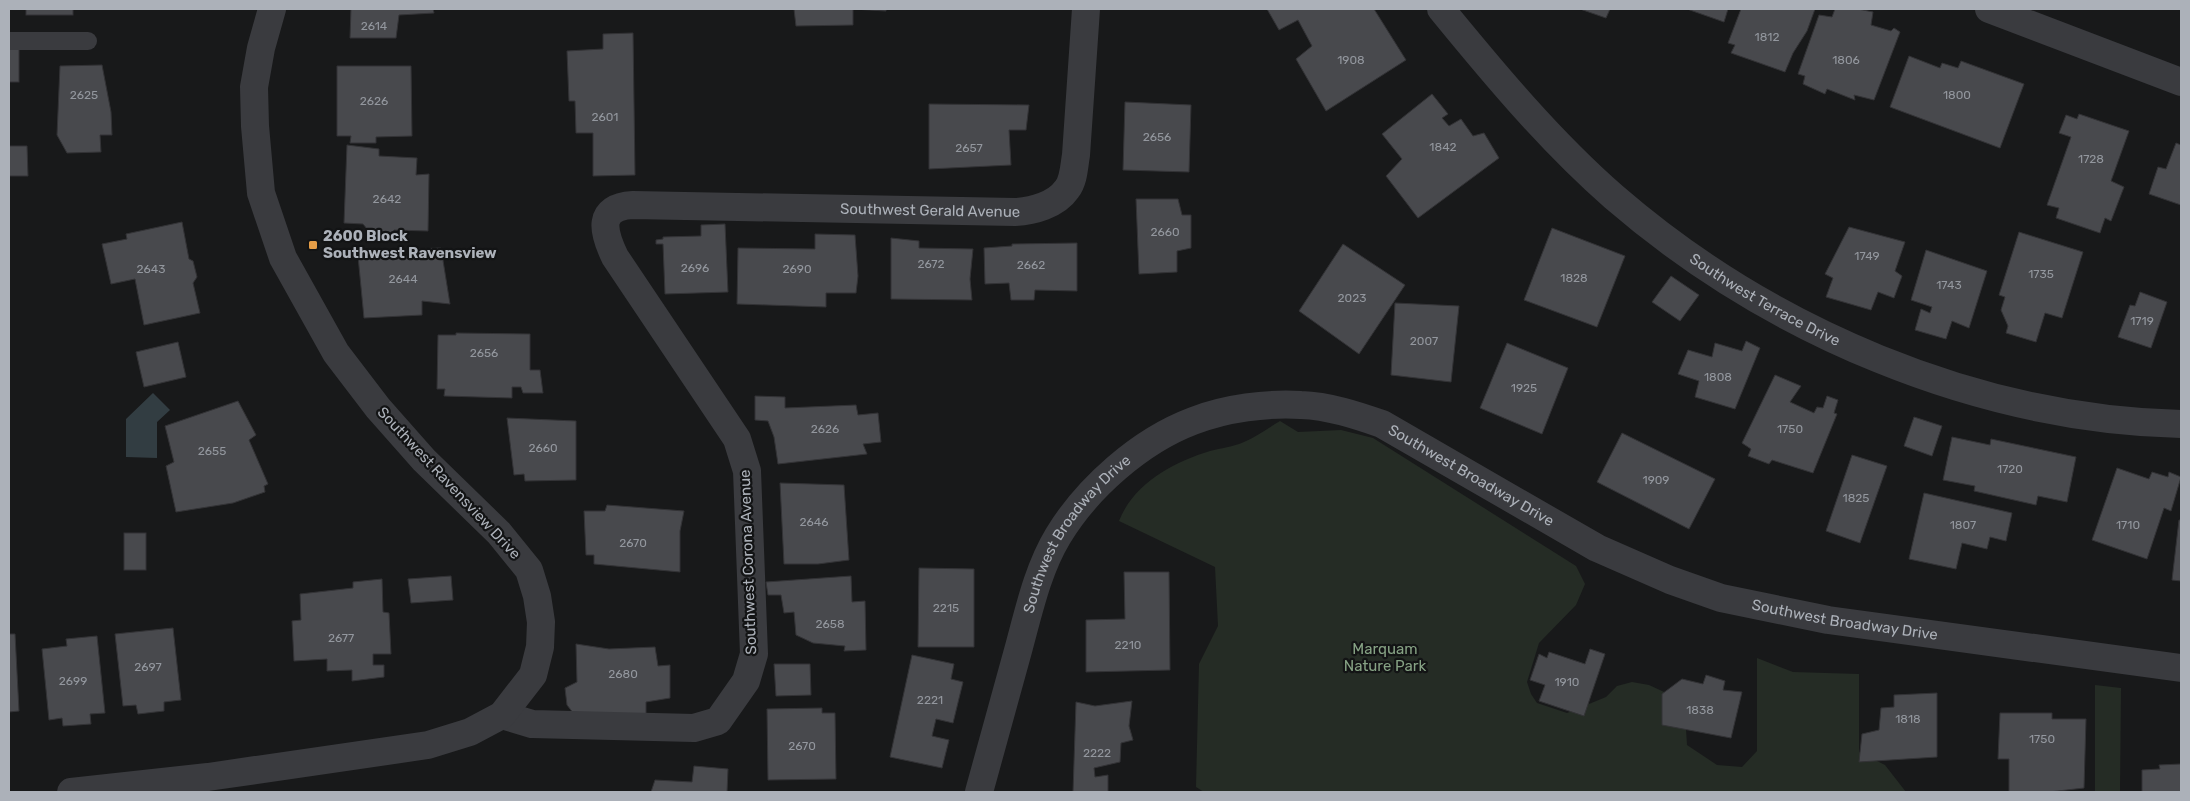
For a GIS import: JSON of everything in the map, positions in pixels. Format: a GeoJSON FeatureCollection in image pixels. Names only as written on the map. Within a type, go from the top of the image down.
{"type":"FeatureCollection","features":[{"type":"Feature","properties":{"kind":"street","name":"Southwest Ravensview Drive"},"geometry":{"type":"LineString","coordinates":[[71,792],[208,777],[428,745],[470,732],[502,715],[533,675],[540,647],[541,622],[537,596],[529,570],[499,533],[424,460],[378,408],[336,353],[283,258],[261,193],[255,126],[254,87],[261,48],[272,9]]}},
{"type":"Feature","properties":{"kind":"street","name":"Southwest Gerald Avenue"},"geometry":{"type":"LineString","coordinates":[[608,216],[614,209],[622,205],[1015,212],[1040,208],[1067,190],[1072,179],[1076,155],[1086,9]]}},
{"type":"Feature","properties":{"kind":"street","name":"Southwest Terrace Drive"},"geometry":{"type":"LineString","coordinates":[[1441,9],[1548,134],[1614,197],[1714,272],[1762,301],[1884,361],[1994,397],[2046,409],[2106,419],[2181,424]]}},
{"type":"Feature","properties":{"kind":"street"},"geometry":{"type":"LineString","coordinates":[[1989,9],[2181,82]]}},
{"type":"Feature","properties":{"kind":"street","name":"Southwest Corona Avenue"},"geometry":{"type":"LineString","coordinates":[[502,715],[532,724],[694,728],[708,725],[718,721],[746,681],[754,654],[747,471],[742,453],[737,439],[616,257],[605,233],[604,223],[608,216]]}},
{"type":"Feature","properties":{"kind":"street","name":"Southwest Broadway Drive"},"geometry":{"type":"LineString","coordinates":[[979,792],[1031,603],[1050,552],[1070,520],[1115,468],[1167,433],[1194,420],[1235,410],[1274,405],[1324,407],[1382,424],[1597,548],[1670,580],[1722,598],[1828,620],[2181,668]]}},
{"type":"Feature","properties":{"kind":"lane"},"geometry":{"type":"LineString","coordinates":[[9,41],[88,41]]}},
{"type":"Feature","properties":{"kind":"green space","name":"Marquam Nature Park"},"geometry":{"type":"Polygon","coordinates":[[[1280,421],[1298,432],[1341,430],[1373,438],[1576,566],[1585,584],[1576,605],[1539,643],[1527,682],[1531,694],[1537,703],[1567,713],[1606,697],[1617,686],[1632,682],[1649,685],[1675,697],[1685,713],[1687,745],[1717,765],[1742,767],[1757,751],[1757,658],[1793,672],[1859,674],[1859,752],[1885,765],[1906,792],[1204,792],[1196,787],[1199,664],[1218,626],[1215,567],[1119,521],[1134,496],[1145,485],[1169,468],[1210,451],[1244,442],[1280,421]]]}},
{"type":"Feature","properties":{"kind":"green space"},"geometry":{"type":"Polygon","coordinates":[[[2095,685],[2121,688],[2120,792],[2095,792],[2095,685]]]}},
{"type":"Feature","properties":{"kind":"shaded area"},"geometry":{"type":"Polygon","coordinates":[[[153,393],[170,410],[157,422],[157,458],[126,457],[126,419],[153,393]]]}},
{"type":"Feature","properties":{"kind":"building"},"geometry":{"type":"Polygon","coordinates":[[[26,9],[73,9],[73,15],[26,15],[26,9]]]}},
{"type":"Feature","properties":{"kind":"building"},"geometry":{"type":"Polygon","coordinates":[[[351,9],[433,9],[434,13],[399,15],[396,38],[350,38],[351,9]]]}},
{"type":"Feature","properties":{"kind":"building"},"geometry":{"type":"Polygon","coordinates":[[[794,9],[853,9],[853,25],[796,26],[794,9]]]}},
{"type":"Feature","properties":{"kind":"building"},"geometry":{"type":"Polygon","coordinates":[[[853,9],[886,9],[886,11],[853,9]]]}},
{"type":"Feature","properties":{"kind":"building"},"geometry":{"type":"Polygon","coordinates":[[[1267,9],[1374,9],[1406,60],[1326,111],[1296,59],[1312,46],[1298,20],[1279,30],[1267,9]]]}},
{"type":"Feature","properties":{"kind":"building"},"geometry":{"type":"Polygon","coordinates":[[[1580,9],[1610,9],[1606,18],[1580,9]]]}},
{"type":"Feature","properties":{"kind":"building"},"geometry":{"type":"Polygon","coordinates":[[[1687,9],[1728,9],[1724,22],[1687,9]]]}},
{"type":"Feature","properties":{"kind":"building"},"geometry":{"type":"Polygon","coordinates":[[[1741,9],[1815,9],[1807,31],[1793,53],[1785,72],[1731,53],[1735,45],[1728,43],[1741,9]]]}},
{"type":"Feature","properties":{"kind":"building"},"geometry":{"type":"Polygon","coordinates":[[[1835,9],[1858,9],[1873,12],[1871,25],[1891,31],[1894,28],[1900,32],[1874,100],[1854,95],[1855,100],[1827,89],[1825,94],[1803,84],[1805,76],[1798,74],[1819,15],[1832,17],[1835,9]]]}},
{"type":"Feature","properties":{"kind":"building"},"geometry":{"type":"Polygon","coordinates":[[[633,33],[635,175],[593,176],[593,133],[576,133],[575,101],[569,101],[567,51],[603,49],[603,34],[633,33]]]}},
{"type":"Feature","properties":{"kind":"building"},"geometry":{"type":"Polygon","coordinates":[[[9,46],[19,46],[19,82],[9,82],[9,46]]]}},
{"type":"Feature","properties":{"kind":"building"},"geometry":{"type":"Polygon","coordinates":[[[1909,56],[1940,68],[1942,63],[1958,68],[1961,61],[2024,84],[2000,148],[1890,107],[1909,56]]]}},
{"type":"Feature","properties":{"kind":"building"},"geometry":{"type":"Polygon","coordinates":[[[102,65],[111,112],[112,135],[100,135],[101,152],[67,153],[57,135],[60,66],[102,65]]]}},
{"type":"Feature","properties":{"kind":"building"},"geometry":{"type":"Polygon","coordinates":[[[337,66],[411,66],[412,136],[376,137],[376,143],[350,143],[351,136],[337,136],[337,66]]]}},
{"type":"Feature","properties":{"kind":"building"},"geometry":{"type":"Polygon","coordinates":[[[1432,94],[1448,114],[1442,118],[1449,126],[1461,119],[1473,136],[1484,133],[1499,158],[1418,218],[1386,176],[1402,159],[1382,134],[1432,94]]]}},
{"type":"Feature","properties":{"kind":"building"},"geometry":{"type":"Polygon","coordinates":[[[1125,102],[1191,105],[1189,172],[1123,170],[1125,102]]]}},
{"type":"Feature","properties":{"kind":"building"},"geometry":{"type":"Polygon","coordinates":[[[929,104],[1029,105],[1026,130],[1009,130],[1011,165],[929,169],[929,104]]]}},
{"type":"Feature","properties":{"kind":"building"},"geometry":{"type":"Polygon","coordinates":[[[2079,114],[2129,131],[2111,181],[2124,187],[2111,221],[2105,218],[2100,233],[2056,218],[2059,208],[2047,205],[2071,137],[2059,133],[2066,115],[2077,119],[2079,114]]]}},
{"type":"Feature","properties":{"kind":"building"},"geometry":{"type":"Polygon","coordinates":[[[2176,143],[2181,145],[2181,205],[2149,194],[2158,167],[2166,169],[2176,143]]]}},
{"type":"Feature","properties":{"kind":"building"},"geometry":{"type":"Polygon","coordinates":[[[347,145],[379,149],[379,156],[417,158],[416,175],[429,174],[428,231],[394,230],[390,236],[372,235],[363,224],[344,223],[347,145]]]}},
{"type":"Feature","properties":{"kind":"building"},"geometry":{"type":"Polygon","coordinates":[[[9,146],[27,146],[28,176],[9,176],[9,146]]]}},
{"type":"Feature","properties":{"kind":"building"},"geometry":{"type":"Polygon","coordinates":[[[1136,199],[1178,199],[1182,215],[1191,215],[1191,248],[1177,251],[1177,272],[1139,274],[1136,199]]]}},
{"type":"Feature","properties":{"kind":"building"},"geometry":{"type":"Polygon","coordinates":[[[182,222],[189,259],[193,261],[197,277],[193,283],[200,313],[144,325],[135,279],[111,284],[102,244],[127,239],[126,234],[182,222]]]}},
{"type":"Feature","properties":{"kind":"building"},"geometry":{"type":"Polygon","coordinates":[[[725,224],[728,292],[665,294],[663,244],[656,244],[656,240],[663,239],[663,237],[701,236],[701,225],[725,224]]]}},
{"type":"Feature","properties":{"kind":"building"},"geometry":{"type":"Polygon","coordinates":[[[1849,227],[1905,242],[1895,271],[1902,276],[1894,298],[1878,292],[1871,310],[1826,297],[1833,278],[1825,274],[1849,227]]]}},
{"type":"Feature","properties":{"kind":"building"},"geometry":{"type":"Polygon","coordinates":[[[1552,228],[1625,256],[1597,327],[1524,300],[1552,228]]]}},
{"type":"Feature","properties":{"kind":"building"},"geometry":{"type":"Polygon","coordinates":[[[2019,232],[2083,252],[2062,318],[2045,313],[2036,342],[2006,333],[2008,326],[2001,310],[2005,297],[1999,295],[2019,232]]]}},
{"type":"Feature","properties":{"kind":"building"},"geometry":{"type":"Polygon","coordinates":[[[815,234],[855,235],[858,276],[856,293],[826,293],[826,307],[737,304],[738,248],[815,249],[815,234]]]}},
{"type":"Feature","properties":{"kind":"building"},"geometry":{"type":"Polygon","coordinates":[[[891,238],[919,241],[919,248],[973,249],[970,279],[972,300],[891,299],[891,238]]]}},
{"type":"Feature","properties":{"kind":"building"},"geometry":{"type":"Polygon","coordinates":[[[1077,243],[1077,291],[1035,290],[1034,300],[1011,300],[1009,283],[985,284],[984,248],[1012,246],[1012,244],[1077,243]]]}},
{"type":"Feature","properties":{"kind":"building"},"geometry":{"type":"Polygon","coordinates":[[[1343,244],[1405,285],[1359,354],[1299,311],[1343,244]]]}},
{"type":"Feature","properties":{"kind":"building"},"geometry":{"type":"Polygon","coordinates":[[[441,248],[450,304],[422,301],[422,315],[364,318],[358,256],[410,256],[416,249],[441,248]]]}},
{"type":"Feature","properties":{"kind":"building"},"geometry":{"type":"Polygon","coordinates":[[[1926,250],[1987,271],[1969,328],[1952,321],[1946,339],[1915,330],[1921,309],[1930,313],[1932,307],[1911,300],[1926,250]]]}},
{"type":"Feature","properties":{"kind":"building"},"geometry":{"type":"Polygon","coordinates":[[[1671,276],[1699,295],[1680,321],[1652,302],[1671,276]]]}},
{"type":"Feature","properties":{"kind":"building"},"geometry":{"type":"Polygon","coordinates":[[[2140,292],[2167,302],[2151,348],[2118,337],[2130,305],[2135,306],[2140,292]]]}},
{"type":"Feature","properties":{"kind":"building"},"geometry":{"type":"Polygon","coordinates":[[[1395,303],[1459,306],[1451,382],[1391,375],[1395,303]]]}},
{"type":"Feature","properties":{"kind":"building"},"geometry":{"type":"Polygon","coordinates":[[[456,333],[530,334],[530,370],[540,370],[543,393],[523,393],[521,387],[512,387],[512,398],[444,396],[445,389],[437,389],[438,335],[456,335],[456,333]]]}},
{"type":"Feature","properties":{"kind":"building"},"geometry":{"type":"Polygon","coordinates":[[[1746,341],[1760,348],[1735,409],[1695,397],[1699,381],[1678,374],[1688,350],[1712,357],[1715,343],[1742,351],[1746,341]]]}},
{"type":"Feature","properties":{"kind":"building"},"geometry":{"type":"Polygon","coordinates":[[[178,342],[186,377],[144,387],[136,352],[178,342]]]}},
{"type":"Feature","properties":{"kind":"building"},"geometry":{"type":"Polygon","coordinates":[[[1507,343],[1568,368],[1542,434],[1480,408],[1507,343]]]}},
{"type":"Feature","properties":{"kind":"building"},"geometry":{"type":"Polygon","coordinates":[[[1775,375],[1801,386],[1790,402],[1814,413],[1817,407],[1823,408],[1827,396],[1838,400],[1834,413],[1837,414],[1813,473],[1772,460],[1769,464],[1748,456],[1751,449],[1742,443],[1775,375]]]}},
{"type":"Feature","properties":{"kind":"building"},"geometry":{"type":"Polygon","coordinates":[[[755,396],[785,397],[785,408],[856,405],[858,415],[878,413],[881,442],[863,444],[867,454],[778,464],[774,437],[768,421],[755,420],[755,396]]]}},
{"type":"Feature","properties":{"kind":"building"},"geometry":{"type":"Polygon","coordinates":[[[238,401],[256,435],[249,440],[268,484],[264,486],[265,492],[233,503],[176,512],[166,466],[174,462],[165,426],[238,401]]]}},
{"type":"Feature","properties":{"kind":"building"},"geometry":{"type":"Polygon","coordinates":[[[1914,417],[1942,426],[1932,456],[1904,446],[1914,417]]]}},
{"type":"Feature","properties":{"kind":"building"},"geometry":{"type":"Polygon","coordinates":[[[507,418],[576,421],[576,480],[525,481],[524,474],[514,475],[507,418]]]}},
{"type":"Feature","properties":{"kind":"building"},"geometry":{"type":"Polygon","coordinates":[[[1622,433],[1715,479],[1689,529],[1597,482],[1622,433]]]}},
{"type":"Feature","properties":{"kind":"building"},"geometry":{"type":"Polygon","coordinates":[[[1952,437],[1990,445],[1991,439],[2076,457],[2067,502],[2038,496],[2036,505],[1974,491],[1975,486],[1943,480],[1952,437]]]}},
{"type":"Feature","properties":{"kind":"building"},"geometry":{"type":"Polygon","coordinates":[[[1852,455],[1887,466],[1860,543],[1826,531],[1852,455]]]}},
{"type":"Feature","properties":{"kind":"building"},"geometry":{"type":"Polygon","coordinates":[[[2117,468],[2149,479],[2152,472],[2168,477],[2169,472],[2181,477],[2171,511],[2164,508],[2147,559],[2092,540],[2117,468]]]}},
{"type":"Feature","properties":{"kind":"building"},"geometry":{"type":"Polygon","coordinates":[[[780,483],[844,485],[849,560],[818,564],[784,564],[780,483]]]}},
{"type":"Feature","properties":{"kind":"building"},"geometry":{"type":"Polygon","coordinates":[[[1924,493],[2012,513],[2006,541],[1990,537],[1987,549],[1962,543],[1956,569],[1909,559],[1924,493]]]}},
{"type":"Feature","properties":{"kind":"building"},"geometry":{"type":"Polygon","coordinates":[[[607,505],[684,511],[680,531],[680,572],[594,564],[594,555],[586,555],[584,511],[605,511],[607,505]]]}},
{"type":"Feature","properties":{"kind":"building"},"geometry":{"type":"Polygon","coordinates":[[[2179,520],[2181,520],[2181,581],[2172,580],[2179,520]]]}},
{"type":"Feature","properties":{"kind":"building"},"geometry":{"type":"Polygon","coordinates":[[[124,533],[146,533],[146,570],[124,570],[124,533]]]}},
{"type":"Feature","properties":{"kind":"building"},"geometry":{"type":"Polygon","coordinates":[[[919,568],[974,569],[974,647],[918,647],[919,568]]]}},
{"type":"Feature","properties":{"kind":"building"},"geometry":{"type":"Polygon","coordinates":[[[1124,572],[1169,572],[1170,670],[1086,672],[1086,620],[1125,619],[1124,572]]]}},
{"type":"Feature","properties":{"kind":"building"},"geometry":{"type":"Polygon","coordinates":[[[451,576],[453,600],[411,603],[408,579],[451,576]]]}},
{"type":"Feature","properties":{"kind":"building"},"geometry":{"type":"Polygon","coordinates":[[[851,576],[852,602],[865,601],[866,650],[844,651],[845,646],[813,643],[796,635],[794,612],[784,613],[781,595],[768,595],[766,582],[851,576]]]}},
{"type":"Feature","properties":{"kind":"building"},"geometry":{"type":"Polygon","coordinates":[[[382,579],[383,612],[389,613],[391,654],[373,654],[373,665],[384,665],[384,677],[352,681],[352,670],[327,671],[327,659],[294,661],[292,621],[301,620],[300,594],[353,588],[353,582],[382,579]]]}},
{"type":"Feature","properties":{"kind":"building"},"geometry":{"type":"Polygon","coordinates":[[[173,628],[181,700],[164,702],[164,711],[138,714],[136,705],[123,706],[115,634],[173,628]]]}},
{"type":"Feature","properties":{"kind":"building"},"geometry":{"type":"Polygon","coordinates":[[[9,634],[15,634],[19,711],[9,712],[9,634]]]}},
{"type":"Feature","properties":{"kind":"building"},"geometry":{"type":"Polygon","coordinates":[[[97,636],[105,713],[90,714],[91,724],[63,726],[62,718],[49,720],[42,649],[67,646],[66,639],[97,636]]]}},
{"type":"Feature","properties":{"kind":"building"},"geometry":{"type":"Polygon","coordinates":[[[576,644],[609,649],[655,647],[658,666],[670,665],[670,698],[646,702],[646,714],[574,714],[567,705],[565,688],[577,682],[576,644]]]}},
{"type":"Feature","properties":{"kind":"building"},"geometry":{"type":"Polygon","coordinates":[[[1590,649],[1605,654],[1584,716],[1539,701],[1545,685],[1530,680],[1539,654],[1547,658],[1549,652],[1585,664],[1590,649]]]}},
{"type":"Feature","properties":{"kind":"building"},"geometry":{"type":"Polygon","coordinates":[[[912,655],[954,664],[951,679],[963,682],[953,723],[936,719],[932,736],[949,740],[942,768],[890,757],[912,655]]]}},
{"type":"Feature","properties":{"kind":"building"},"geometry":{"type":"Polygon","coordinates":[[[774,664],[810,664],[811,695],[776,696],[774,664]]]}},
{"type":"Feature","properties":{"kind":"building"},"geometry":{"type":"Polygon","coordinates":[[[1706,675],[1725,681],[1723,690],[1742,692],[1731,738],[1662,725],[1662,694],[1682,679],[1703,684],[1706,675]]]}},
{"type":"Feature","properties":{"kind":"building"},"geometry":{"type":"Polygon","coordinates":[[[1937,693],[1937,757],[1859,762],[1862,734],[1879,730],[1881,708],[1894,707],[1894,695],[1937,693]]]}},
{"type":"Feature","properties":{"kind":"building"},"geometry":{"type":"Polygon","coordinates":[[[1132,701],[1129,726],[1133,740],[1121,743],[1120,762],[1094,768],[1095,777],[1108,775],[1108,792],[1073,792],[1076,702],[1095,706],[1132,701]]]}},
{"type":"Feature","properties":{"kind":"building"},"geometry":{"type":"Polygon","coordinates":[[[822,708],[822,713],[835,713],[836,779],[768,780],[767,709],[822,708]]]}},
{"type":"Feature","properties":{"kind":"building"},"geometry":{"type":"Polygon","coordinates":[[[2000,713],[2052,713],[2052,719],[2086,719],[2084,788],[2049,792],[2009,792],[2009,759],[1998,759],[2000,713]]]}},
{"type":"Feature","properties":{"kind":"building"},"geometry":{"type":"Polygon","coordinates":[[[2181,764],[2181,792],[2142,792],[2142,770],[2160,769],[2159,765],[2181,764]]]}},
{"type":"Feature","properties":{"kind":"building"},"geometry":{"type":"Polygon","coordinates":[[[694,766],[728,769],[727,792],[651,792],[655,780],[692,782],[694,766]]]}},
{"type":"Feature","properties":{"kind":"place","name":"2600 Block Southwest Ravensview"},"geometry":{"type":"Point","coordinates":[313,245]}}]}
